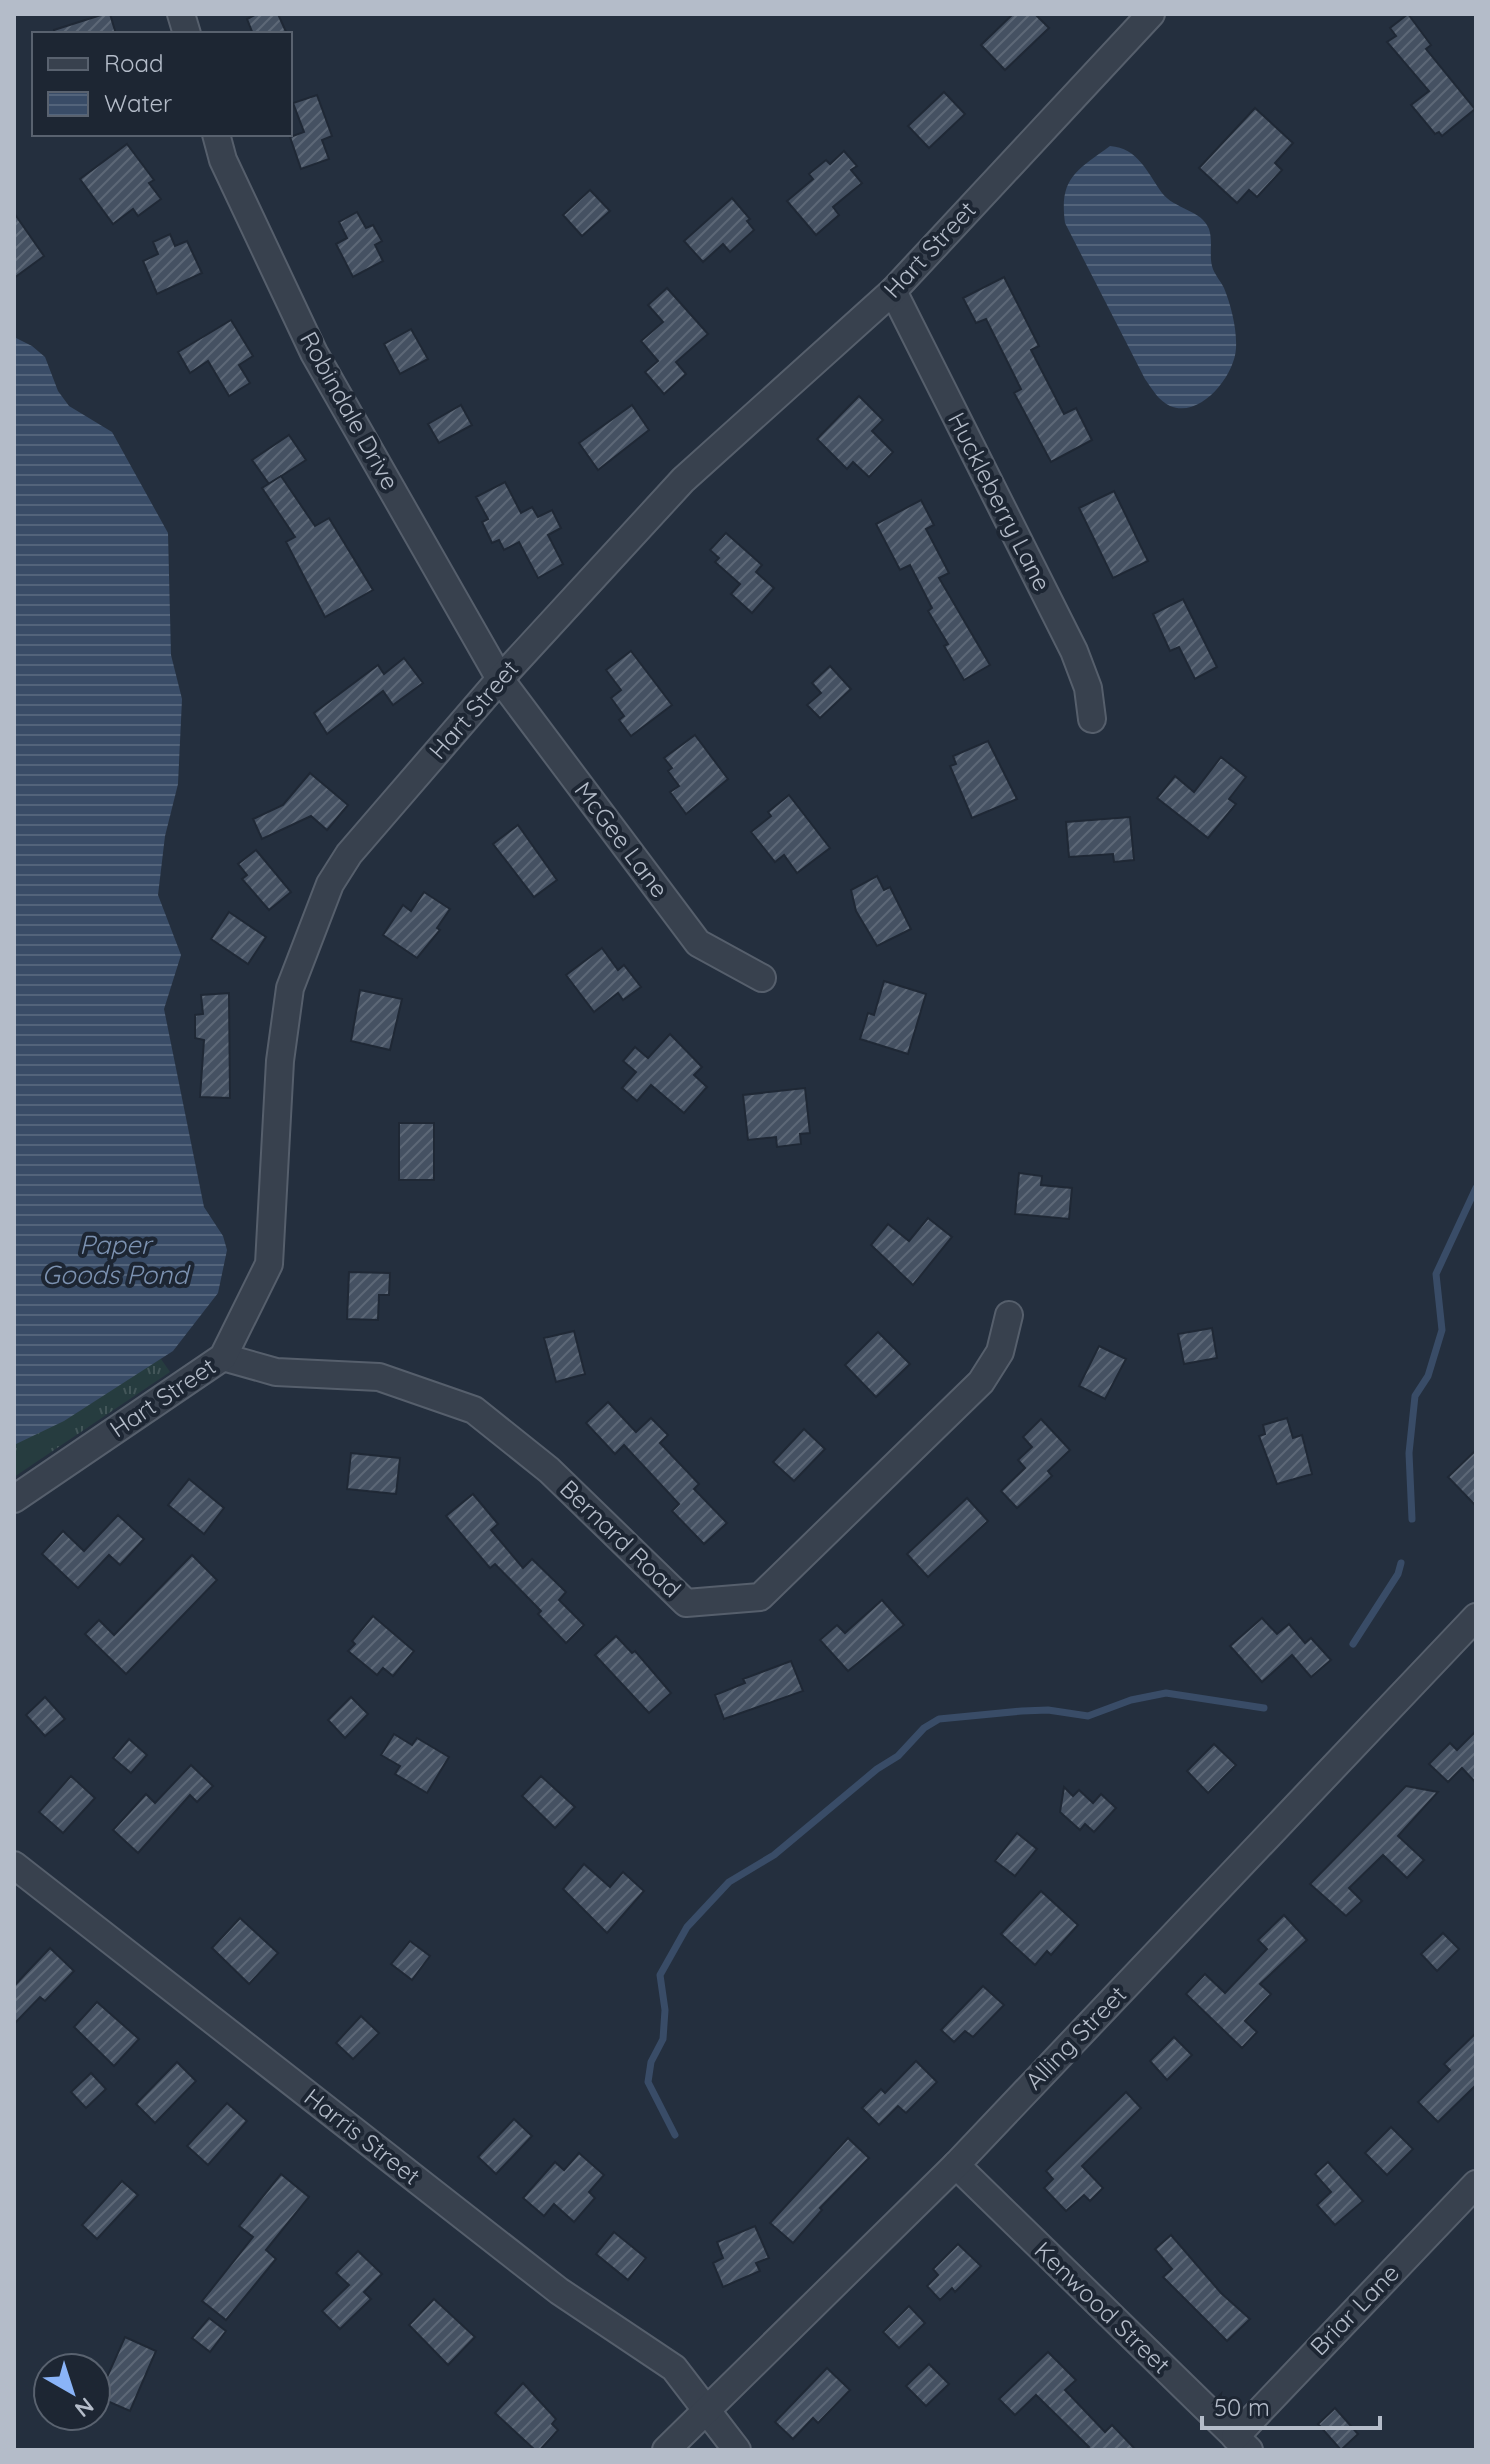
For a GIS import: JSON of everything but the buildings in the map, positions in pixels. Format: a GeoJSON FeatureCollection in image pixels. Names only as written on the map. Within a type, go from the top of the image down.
{"type":"FeatureCollection","features":[{"type":"Feature","properties":{"kind":"street","name":"Hart Street"},"geometry":{"type":"LineString","coordinates":[[14,1499],[223,1357],[269,1264],[280,1061],[290,988],[317,914],[349,854],[500,679],[683,480],[893,291],[1151,14]]}},
{"type":"Feature","properties":{"kind":"street","name":"Robindale Drive"},"geometry":{"type":"LineString","coordinates":[[217,136],[223,160],[314,353],[500,679]]}},
{"type":"Feature","properties":{"kind":"street","name":"Huckleberry Lane"},"geometry":{"type":"LineString","coordinates":[[893,291],[1074,651],[1088,688],[1092,719]]}},
{"type":"Feature","properties":{"kind":"street","name":"McGee Lane"},"geometry":{"type":"LineString","coordinates":[[500,679],[698,943],[762,978]]}},
{"type":"Feature","properties":{"kind":"street","name":"Bernard Road"},"geometry":{"type":"LineString","coordinates":[[223,1357],[276,1372],[379,1377],[474,1410],[549,1470],[686,1603],[760,1597],[981,1382],[1000,1352],[1009,1315]]}},
{"type":"Feature","properties":{"kind":"street","name":"Alling Street"},"geometry":{"type":"LineString","coordinates":[[666,2450],[956,2165],[1476,1617]]}},
{"type":"Feature","properties":{"kind":"street","name":"Harris Street"},"geometry":{"type":"LineString","coordinates":[[18,1875],[559,2291],[674,2368],[737,2450]]}},
{"type":"Feature","properties":{"kind":"street","name":"Kenwood Street"},"geometry":{"type":"LineString","coordinates":[[956,2165],[1242,2444]]}},
{"type":"Feature","properties":{"kind":"street","name":"Briar Lane"},"geometry":{"type":"LineString","coordinates":[[1242,2444],[1476,2184]]}},
{"type":"Feature","properties":{"kind":"green space"},"geometry":{"type":"Polygon","coordinates":[[[161,1359],[170,1372],[14,1477],[14,1436],[161,1359]]]}},
{"type":"Feature","properties":{"kind":"water"},"geometry":{"type":"Polygon","coordinates":[[[1110,146],[1135,156],[1167,198],[1194,213],[1209,229],[1212,266],[1229,302],[1236,348],[1223,382],[1193,406],[1170,406],[1150,387],[1065,223],[1065,196],[1072,177],[1110,146]]]}},
{"type":"Feature","properties":{"kind":"water","name":"Paper Goods Pond"},"geometry":{"type":"Polygon","coordinates":[[[14,337],[45,357],[58,391],[69,406],[112,432],[168,533],[171,655],[182,699],[178,784],[165,836],[158,895],[181,955],[164,1009],[204,1207],[223,1236],[227,1250],[218,1293],[173,1351],[64,1421],[14,1445],[14,337]]]}},
{"type":"Feature","properties":{"kind":"waterway"},"geometry":{"type":"LineString","coordinates":[[1412,1519],[1409,1453],[1415,1396],[1428,1376],[1442,1330],[1436,1274],[1476,1188]]}},
{"type":"Feature","properties":{"kind":"waterway"},"geometry":{"type":"LineString","coordinates":[[1353,1644],[1398,1574],[1401,1563]]}},
{"type":"Feature","properties":{"kind":"waterway"},"geometry":{"type":"LineString","coordinates":[[675,2135],[648,2082],[651,2062],[663,2039],[665,2010],[660,1975],[687,1927],[729,1882],[774,1855],[877,1769],[898,1756],[924,1728],[939,1719],[1022,1711],[1048,1710],[1088,1716],[1131,1700],[1166,1693],[1264,1708]]}}]}
